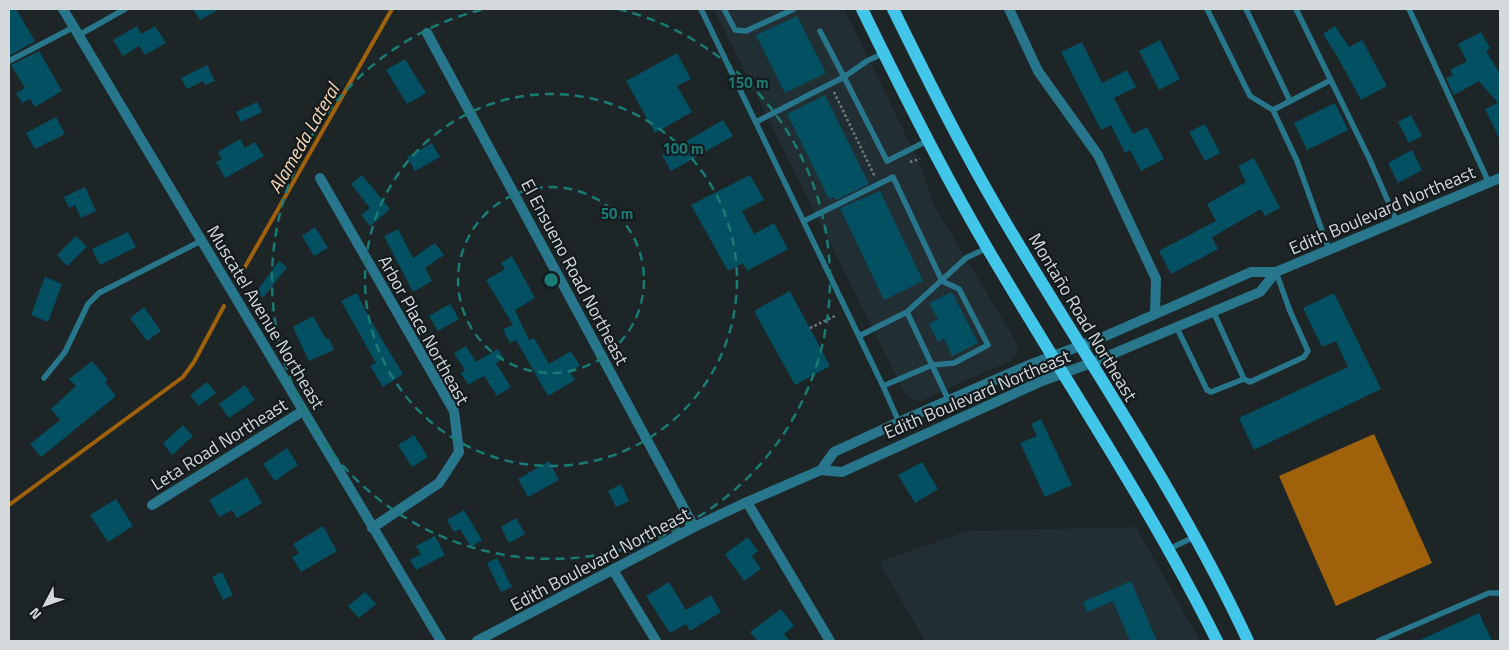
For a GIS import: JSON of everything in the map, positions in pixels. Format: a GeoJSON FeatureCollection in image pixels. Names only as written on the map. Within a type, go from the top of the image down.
{"type":"FeatureCollection","features":[{"type":"Feature","properties":{"kind":"main road"},"geometry":{"type":"LineString","coordinates":[[862,9],[927,141],[987,248],[1054,356],[1169,550],[1216,641]]}},
{"type":"Feature","properties":{"kind":"main road","name":"Montaño Road Northeast"},"geometry":{"type":"LineString","coordinates":[[893,9],[981,181],[1194,537],[1248,641]]}},
{"type":"Feature","properties":{"kind":"street","name":"Muscatel Avenue Northeast"},"geometry":{"type":"LineString","coordinates":[[63,9],[441,641]]}},
{"type":"Feature","properties":{"kind":"street"},"geometry":{"type":"LineString","coordinates":[[1009,9],[1038,71],[1098,156],[1156,279],[1155,314]]}},
{"type":"Feature","properties":{"kind":"street","name":"El Ensueno Road Northeast"},"geometry":{"type":"LineString","coordinates":[[427,33],[694,527]]}},
{"type":"Feature","properties":{"kind":"street","name":"Arbor Place Northeast"},"geometry":{"type":"LineString","coordinates":[[320,178],[454,411],[459,452],[438,483],[372,528]]}},
{"type":"Feature","properties":{"kind":"street","name":"Edith Boulevard Northeast"},"geometry":{"type":"LineString","coordinates":[[821,470],[834,452],[948,399],[1081,346],[1251,272],[1276,272],[1500,178]]}},
{"type":"Feature","properties":{"kind":"street","name":"Edith Boulevard Northeast"},"geometry":{"type":"LineString","coordinates":[[477,641],[694,527],[747,502],[821,470],[842,472],[1042,381],[1091,363],[1260,292],[1276,272]]}},
{"type":"Feature","properties":{"kind":"street","name":"Leta Road Northeast"},"geometry":{"type":"LineString","coordinates":[[152,505],[303,411]]}},
{"type":"Feature","properties":{"kind":"street"},"geometry":{"type":"LineString","coordinates":[[747,502],[830,641]]}},
{"type":"Feature","properties":{"kind":"street"},"geometry":{"type":"LineString","coordinates":[[613,570],[656,641]]}},
{"type":"Feature","properties":{"kind":"lane"},"geometry":{"type":"LineString","coordinates":[[9,61],[125,9]]}},
{"type":"Feature","properties":{"kind":"lane"},"geometry":{"type":"LineString","coordinates":[[701,9],[899,422]]}},
{"type":"Feature","properties":{"kind":"lane"},"geometry":{"type":"LineString","coordinates":[[724,9],[735,30],[746,31],[794,9]]}},
{"type":"Feature","properties":{"kind":"lane"},"geometry":{"type":"LineString","coordinates":[[1207,9],[1250,96],[1273,110],[1298,161],[1329,250]]}},
{"type":"Feature","properties":{"kind":"lane"},"geometry":{"type":"LineString","coordinates":[[1246,9],[1290,101]]}},
{"type":"Feature","properties":{"kind":"lane"},"geometry":{"type":"LineString","coordinates":[[1296,9],[1370,160],[1397,222]]}},
{"type":"Feature","properties":{"kind":"lane"},"geometry":{"type":"LineString","coordinates":[[1409,9],[1489,183]]}},
{"type":"Feature","properties":{"kind":"lane"},"geometry":{"type":"LineString","coordinates":[[820,31],[887,161],[927,141]]}},
{"type":"Feature","properties":{"kind":"lane"},"geometry":{"type":"LineString","coordinates":[[756,122],[844,77],[867,61],[884,53]]}},
{"type":"Feature","properties":{"kind":"lane"},"geometry":{"type":"LineString","coordinates":[[1273,110],[1331,80]]}},
{"type":"Feature","properties":{"kind":"lane"},"geometry":{"type":"LineString","coordinates":[[804,221],[893,176],[942,281],[959,289],[988,345],[954,363],[932,366],[883,386]]}},
{"type":"Feature","properties":{"kind":"lane"},"geometry":{"type":"LineString","coordinates":[[44,378],[65,352],[88,304],[99,293],[201,241]]}},
{"type":"Feature","properties":{"kind":"lane"},"geometry":{"type":"LineString","coordinates":[[859,336],[907,312],[966,258],[987,248]]}},
{"type":"Feature","properties":{"kind":"lane"},"geometry":{"type":"LineString","coordinates":[[1212,311],[1244,379],[1250,382],[1304,357],[1308,351],[1290,311],[1276,272]]}},
{"type":"Feature","properties":{"kind":"lane"},"geometry":{"type":"LineString","coordinates":[[907,312],[948,399]]}},
{"type":"Feature","properties":{"kind":"lane"},"geometry":{"type":"LineString","coordinates":[[1176,326],[1207,390],[1211,392],[1244,379]]}},
{"type":"Feature","properties":{"kind":"lane"},"geometry":{"type":"LineString","coordinates":[[1169,550],[1194,537]]}},
{"type":"Feature","properties":{"kind":"lane"},"geometry":{"type":"LineString","coordinates":[[1378,641],[1489,593],[1500,592]]}},
{"type":"Feature","properties":{"kind":"path"},"geometry":{"type":"LineString","coordinates":[[834,92],[876,178]]}},
{"type":"Feature","properties":{"kind":"path"},"geometry":{"type":"LineString","coordinates":[[910,162],[920,159]]}},
{"type":"Feature","properties":{"kind":"path"},"geometry":{"type":"LineString","coordinates":[[810,328],[837,315]]}},
{"type":"Feature","properties":{"kind":"shaded area"},"geometry":{"type":"Polygon","coordinates":[[[714,9],[844,9],[921,166],[932,202],[1018,345],[1016,354],[1010,361],[920,401],[913,400],[905,394],[714,9]]]}},
{"type":"Feature","properties":{"kind":"shaded area"},"geometry":{"type":"Polygon","coordinates":[[[1374,434],[1432,563],[1336,606],[1279,476],[1374,434]]]}},
{"type":"Feature","properties":{"kind":"shaded area"},"geometry":{"type":"Polygon","coordinates":[[[1136,527],[1200,641],[925,641],[879,562],[967,531],[1136,527]]]}},
{"type":"Feature","properties":{"kind":"building"},"geometry":{"type":"Polygon","coordinates":[[[9,9],[16,9],[35,41],[9,56],[9,9]]]}},
{"type":"Feature","properties":{"kind":"building"},"geometry":{"type":"Polygon","coordinates":[[[193,9],[220,9],[200,20],[193,9]]]}},
{"type":"Feature","properties":{"kind":"building"},"geometry":{"type":"Polygon","coordinates":[[[797,16],[826,73],[785,93],[756,35],[797,16]]]}},
{"type":"Feature","properties":{"kind":"building"},"geometry":{"type":"Polygon","coordinates":[[[137,26],[141,34],[155,26],[166,43],[145,55],[139,46],[123,56],[113,40],[137,26]]]}},
{"type":"Feature","properties":{"kind":"building"},"geometry":{"type":"Polygon","coordinates":[[[1335,26],[1349,47],[1362,40],[1387,86],[1361,100],[1323,34],[1335,26]]]}},
{"type":"Feature","properties":{"kind":"building"},"geometry":{"type":"Polygon","coordinates":[[[1481,32],[1490,48],[1486,51],[1500,74],[1500,140],[1485,109],[1498,103],[1479,81],[1454,95],[1446,78],[1453,75],[1450,70],[1467,61],[1458,44],[1481,32]]]}},
{"type":"Feature","properties":{"kind":"building"},"geometry":{"type":"Polygon","coordinates":[[[1160,40],[1180,79],[1159,90],[1139,51],[1160,40]]]}},
{"type":"Feature","properties":{"kind":"building"},"geometry":{"type":"Polygon","coordinates":[[[1082,42],[1102,83],[1127,70],[1136,87],[1114,98],[1133,134],[1147,127],[1164,159],[1141,171],[1130,150],[1125,153],[1111,125],[1101,130],[1061,52],[1082,42]]]}},
{"type":"Feature","properties":{"kind":"building"},"geometry":{"type":"Polygon","coordinates":[[[39,51],[62,91],[35,107],[30,99],[22,103],[16,93],[25,88],[11,65],[39,51]]]}},
{"type":"Feature","properties":{"kind":"building"},"geometry":{"type":"Polygon","coordinates":[[[677,53],[691,79],[677,86],[692,112],[655,133],[626,81],[677,53]]]}},
{"type":"Feature","properties":{"kind":"building"},"geometry":{"type":"Polygon","coordinates":[[[405,59],[426,93],[407,104],[386,70],[405,59]]]}},
{"type":"Feature","properties":{"kind":"building"},"geometry":{"type":"Polygon","coordinates":[[[207,65],[215,81],[205,85],[203,81],[187,89],[181,78],[207,65]]]}},
{"type":"Feature","properties":{"kind":"building"},"geometry":{"type":"Polygon","coordinates":[[[825,95],[869,184],[836,200],[834,197],[829,199],[787,114],[825,95]]]}},
{"type":"Feature","properties":{"kind":"building"},"geometry":{"type":"Polygon","coordinates":[[[257,102],[262,112],[241,122],[236,112],[257,102]]]}},
{"type":"Feature","properties":{"kind":"building"},"geometry":{"type":"Polygon","coordinates":[[[1335,103],[1348,130],[1307,150],[1294,123],[1335,103]]]}},
{"type":"Feature","properties":{"kind":"building"},"geometry":{"type":"Polygon","coordinates":[[[1411,115],[1422,136],[1409,143],[1398,122],[1411,115]]]}},
{"type":"Feature","properties":{"kind":"building"},"geometry":{"type":"Polygon","coordinates":[[[56,117],[65,134],[35,149],[26,133],[56,117]]]}},
{"type":"Feature","properties":{"kind":"building"},"geometry":{"type":"Polygon","coordinates":[[[723,120],[733,136],[671,171],[662,155],[723,120]]]}},
{"type":"Feature","properties":{"kind":"building"},"geometry":{"type":"Polygon","coordinates":[[[1205,124],[1220,153],[1205,161],[1189,132],[1205,124]]]}},
{"type":"Feature","properties":{"kind":"building"},"geometry":{"type":"Polygon","coordinates":[[[240,139],[245,148],[255,142],[264,156],[225,178],[216,162],[222,159],[218,152],[240,139]]]}},
{"type":"Feature","properties":{"kind":"building"},"geometry":{"type":"Polygon","coordinates":[[[432,143],[440,157],[415,171],[407,157],[432,143]]]}},
{"type":"Feature","properties":{"kind":"building"},"geometry":{"type":"Polygon","coordinates":[[[1412,150],[1422,170],[1398,183],[1388,163],[1412,150]]]}},
{"type":"Feature","properties":{"kind":"building"},"geometry":{"type":"Polygon","coordinates":[[[1254,158],[1280,208],[1265,216],[1261,209],[1212,237],[1218,249],[1171,274],[1159,251],[1216,221],[1207,204],[1246,182],[1238,166],[1254,158]]]}},
{"type":"Feature","properties":{"kind":"building"},"geometry":{"type":"Polygon","coordinates":[[[362,175],[390,209],[370,226],[361,215],[370,208],[351,184],[362,175]]]}},
{"type":"Feature","properties":{"kind":"building"},"geometry":{"type":"Polygon","coordinates":[[[750,175],[764,200],[742,211],[754,234],[774,223],[788,249],[747,271],[743,263],[728,271],[691,205],[750,175]]]}},
{"type":"Feature","properties":{"kind":"building"},"geometry":{"type":"Polygon","coordinates":[[[85,187],[96,211],[81,218],[75,205],[69,208],[64,197],[85,187]]]}},
{"type":"Feature","properties":{"kind":"building"},"geometry":{"type":"Polygon","coordinates":[[[880,191],[923,281],[884,300],[840,208],[880,191]]]}},
{"type":"Feature","properties":{"kind":"building"},"geometry":{"type":"Polygon","coordinates":[[[315,227],[328,248],[314,256],[302,236],[315,227]]]}},
{"type":"Feature","properties":{"kind":"building"},"geometry":{"type":"Polygon","coordinates":[[[398,229],[413,258],[435,243],[444,255],[425,268],[432,281],[413,292],[384,236],[398,229]]]}},
{"type":"Feature","properties":{"kind":"building"},"geometry":{"type":"Polygon","coordinates":[[[128,232],[136,247],[100,265],[92,249],[128,232]]]}},
{"type":"Feature","properties":{"kind":"building"},"geometry":{"type":"Polygon","coordinates":[[[76,236],[87,247],[67,266],[57,255],[76,236]]]}},
{"type":"Feature","properties":{"kind":"building"},"geometry":{"type":"Polygon","coordinates":[[[512,256],[535,298],[515,310],[529,340],[534,338],[549,364],[571,351],[580,366],[570,372],[575,380],[548,396],[516,340],[510,343],[503,329],[513,325],[486,280],[505,269],[501,263],[512,256]]]}},
{"type":"Feature","properties":{"kind":"building"},"geometry":{"type":"Polygon","coordinates":[[[279,261],[287,267],[263,298],[256,292],[279,261]]]}},
{"type":"Feature","properties":{"kind":"building"},"geometry":{"type":"Polygon","coordinates":[[[45,277],[62,284],[48,322],[31,315],[45,277]]]}},
{"type":"Feature","properties":{"kind":"building"},"geometry":{"type":"Polygon","coordinates":[[[790,291],[830,366],[795,385],[754,311],[790,291]]]}},
{"type":"Feature","properties":{"kind":"building"},"geometry":{"type":"Polygon","coordinates":[[[952,292],[978,343],[952,356],[944,338],[938,342],[929,324],[938,319],[929,303],[952,292]]]}},
{"type":"Feature","properties":{"kind":"building"},"geometry":{"type":"Polygon","coordinates":[[[357,293],[368,316],[403,374],[383,387],[370,366],[376,363],[341,301],[357,293]]]}},
{"type":"Feature","properties":{"kind":"building"},"geometry":{"type":"Polygon","coordinates":[[[1334,293],[1381,389],[1254,450],[1239,418],[1348,367],[1336,341],[1322,347],[1303,308],[1334,293]]]}},
{"type":"Feature","properties":{"kind":"building"},"geometry":{"type":"Polygon","coordinates":[[[450,304],[459,319],[438,331],[429,316],[450,304]]]}},
{"type":"Feature","properties":{"kind":"building"},"geometry":{"type":"Polygon","coordinates":[[[144,307],[161,331],[147,341],[130,318],[144,307]]]}},
{"type":"Feature","properties":{"kind":"building"},"geometry":{"type":"Polygon","coordinates":[[[313,316],[326,339],[329,338],[334,350],[309,361],[293,327],[313,316]]]}},
{"type":"Feature","properties":{"kind":"building"},"geometry":{"type":"Polygon","coordinates":[[[466,346],[476,362],[498,349],[504,358],[496,363],[511,387],[497,396],[484,376],[468,385],[461,373],[465,370],[454,353],[466,346]]]}},
{"type":"Feature","properties":{"kind":"building"},"geometry":{"type":"Polygon","coordinates":[[[92,361],[108,380],[105,382],[116,396],[41,457],[30,444],[60,420],[51,409],[76,386],[69,379],[92,361]]]}},
{"type":"Feature","properties":{"kind":"building"},"geometry":{"type":"Polygon","coordinates":[[[207,382],[216,393],[199,406],[190,395],[207,382]]]}},
{"type":"Feature","properties":{"kind":"building"},"geometry":{"type":"Polygon","coordinates":[[[245,385],[255,400],[229,418],[219,404],[245,385]]]}},
{"type":"Feature","properties":{"kind":"building"},"geometry":{"type":"Polygon","coordinates":[[[1041,419],[1072,485],[1045,497],[1020,443],[1037,436],[1031,424],[1041,419]]]}},
{"type":"Feature","properties":{"kind":"building"},"geometry":{"type":"Polygon","coordinates":[[[183,425],[193,436],[172,455],[163,443],[183,425]]]}},
{"type":"Feature","properties":{"kind":"building"},"geometry":{"type":"Polygon","coordinates":[[[414,435],[428,457],[412,467],[398,445],[414,435]]]}},
{"type":"Feature","properties":{"kind":"building"},"geometry":{"type":"Polygon","coordinates":[[[287,448],[298,465],[275,481],[263,464],[287,448]]]}},
{"type":"Feature","properties":{"kind":"building"},"geometry":{"type":"Polygon","coordinates":[[[549,461],[559,480],[528,497],[518,479],[549,461]]]}},
{"type":"Feature","properties":{"kind":"building"},"geometry":{"type":"Polygon","coordinates":[[[922,462],[938,489],[915,503],[898,475],[922,462]]]}},
{"type":"Feature","properties":{"kind":"building"},"geometry":{"type":"Polygon","coordinates":[[[247,477],[262,503],[237,518],[232,510],[219,517],[209,500],[247,477]]]}},
{"type":"Feature","properties":{"kind":"building"},"geometry":{"type":"Polygon","coordinates":[[[621,484],[629,501],[616,507],[608,491],[621,484]]]}},
{"type":"Feature","properties":{"kind":"building"},"geometry":{"type":"Polygon","coordinates":[[[116,499],[133,526],[108,542],[90,515],[116,499]]]}},
{"type":"Feature","properties":{"kind":"building"},"geometry":{"type":"Polygon","coordinates":[[[464,510],[482,540],[471,547],[460,529],[454,532],[447,520],[464,510]]]}},
{"type":"Feature","properties":{"kind":"building"},"geometry":{"type":"Polygon","coordinates":[[[516,518],[525,534],[509,543],[501,527],[516,518]]]}},
{"type":"Feature","properties":{"kind":"building"},"geometry":{"type":"Polygon","coordinates":[[[323,526],[337,551],[301,572],[292,557],[299,553],[293,544],[323,526]]]}},
{"type":"Feature","properties":{"kind":"building"},"geometry":{"type":"Polygon","coordinates":[[[435,536],[445,555],[416,570],[410,560],[421,554],[416,546],[435,536]]]}},
{"type":"Feature","properties":{"kind":"building"},"geometry":{"type":"Polygon","coordinates":[[[748,537],[758,551],[752,556],[761,569],[744,581],[725,554],[748,537]]]}},
{"type":"Feature","properties":{"kind":"building"},"geometry":{"type":"Polygon","coordinates":[[[497,558],[512,587],[501,592],[487,563],[497,558]]]}},
{"type":"Feature","properties":{"kind":"building"},"geometry":{"type":"Polygon","coordinates":[[[222,572],[233,595],[223,600],[212,577],[222,572]]]}},
{"type":"Feature","properties":{"kind":"building"},"geometry":{"type":"Polygon","coordinates":[[[1131,581],[1157,641],[1130,641],[1113,601],[1087,612],[1083,602],[1131,581]]]}},
{"type":"Feature","properties":{"kind":"building"},"geometry":{"type":"Polygon","coordinates":[[[669,582],[686,610],[711,595],[721,612],[690,631],[686,624],[670,633],[646,596],[669,582]]]}},
{"type":"Feature","properties":{"kind":"building"},"geometry":{"type":"Polygon","coordinates":[[[365,592],[376,604],[359,618],[348,606],[365,592]]]}},
{"type":"Feature","properties":{"kind":"building"},"geometry":{"type":"Polygon","coordinates":[[[781,609],[794,626],[784,634],[790,641],[757,641],[750,632],[781,609]]]}},
{"type":"Feature","properties":{"kind":"building"},"geometry":{"type":"Polygon","coordinates":[[[1479,613],[1492,641],[1418,641],[1479,613]]]}},
{"type":"Feature","properties":{"kind":"waterway","name":"Alameda Lateral"},"geometry":{"type":"LineString","coordinates":[[237,281],[392,9]]}},
{"type":"Feature","properties":{"kind":"waterway"},"geometry":{"type":"LineString","coordinates":[[9,505],[183,377],[194,362],[224,306]]}}]}
